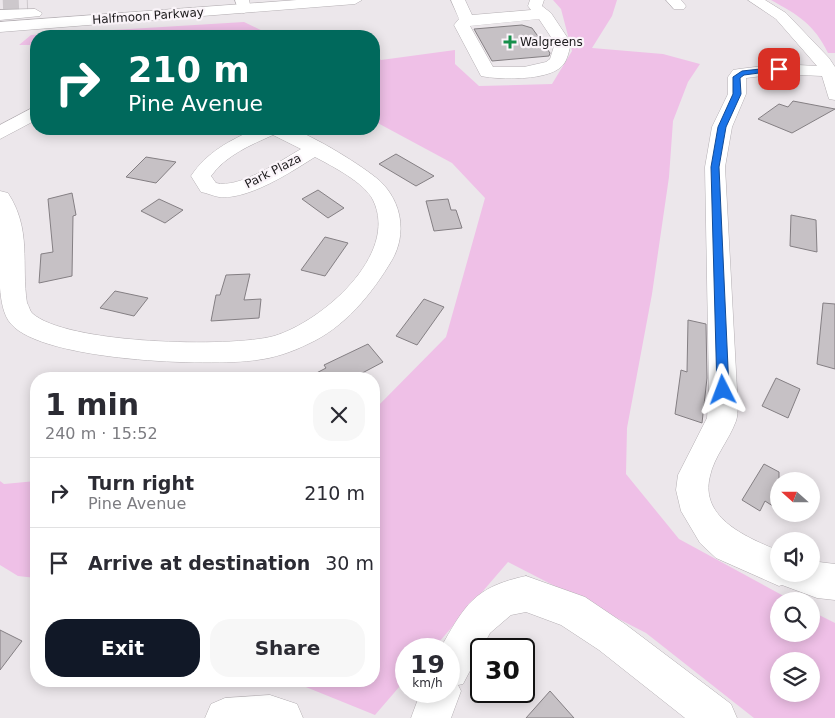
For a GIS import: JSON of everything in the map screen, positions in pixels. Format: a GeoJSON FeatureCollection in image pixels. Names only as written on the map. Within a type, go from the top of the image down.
{"type":"FeatureCollection","features":[{"type":"Feature","properties":{"kind":"street","name":"Halfmoon Parkway"},"geometry":{"type":"LineString","coordinates":[[2,20],[35,10],[355,0]]}},
{"type":"Feature","properties":{"kind":"street"},"geometry":{"type":"LineString","coordinates":[[458,0],[467,20]]}},
{"type":"Feature","properties":{"kind":"street"},"geometry":{"type":"LineString","coordinates":[[755,0],[782,16],[832,72],[835,95]]}},
{"type":"Feature","properties":{"kind":"street"},"geometry":{"type":"LineString","coordinates":[[539,7],[563,43],[557,62],[549,69],[500,74],[487,72],[462,25],[467,20],[539,7]]}},
{"type":"Feature","properties":{"kind":"street"},"geometry":{"type":"LineString","coordinates":[[770,565],[728,546],[712,532],[698,511],[692,490],[694,475],[722,419],[723,390],[715,167],[722,127],[737,94],[737,77],[739,74],[779,69],[832,72]]}},
{"type":"Feature","properties":{"kind":"street"},"geometry":{"type":"LineString","coordinates":[[0,133],[30,116]]}},
{"type":"Feature","properties":{"kind":"street","name":"Park Plaza"},"geometry":{"type":"LineString","coordinates":[[258,135],[218,157],[205,169],[201,176],[208,188],[220,191],[250,185],[315,149]]}},
{"type":"Feature","properties":{"kind":"street"},"geometry":{"type":"LineString","coordinates":[[0,198],[10,220],[1,284],[5,296],[20,318],[38,328],[80,341],[141,350],[186,352],[256,350],[309,332],[343,305],[373,272],[389,245],[387,204],[379,192],[350,169],[288,135]]}},
{"type":"Feature","properties":{"kind":"street"},"geometry":{"type":"LineString","coordinates":[[820,580],[835,582]]}},
{"type":"Feature","properties":{"kind":"street"},"geometry":{"type":"LineString","coordinates":[[460,650],[477,620],[502,598],[526,594],[572,610],[717,718]]}},
{"type":"Feature","properties":{"kind":"street"},"geometry":{"type":"LineString","coordinates":[[431,718],[437,703]]}},
{"type":"Feature","properties":{"kind":"street"},"geometry":{"type":"LineString","coordinates":[[225,718],[270,715],[283,718]]}},
{"type":"Feature","properties":{"kind":"shaded area"},"geometry":{"type":"Polygon","coordinates":[[[553,0],[617,0],[612,16],[592,48],[663,54],[700,64],[688,82],[673,121],[669,177],[652,294],[627,428],[626,474],[679,539],[776,592],[770,592],[770,642],[820,642],[820,616],[835,623],[835,718],[754,718],[646,633],[508,562],[442,638],[395,638],[395,692],[375,715],[306,687],[380,687],[380,404],[446,337],[485,198],[452,163],[380,124],[380,59],[455,50],[455,64],[479,86],[552,84],[572,51],[561,9],[553,0]]]}},
{"type":"Feature","properties":{"kind":"shaded area"},"geometry":{"type":"Polygon","coordinates":[[[771,0],[835,0],[835,53],[828,53],[811,27],[804,21],[771,0]]]}},
{"type":"Feature","properties":{"kind":"shaded area"},"geometry":{"type":"Polygon","coordinates":[[[244,22],[261,30],[113,30],[244,22]]]}},
{"type":"Feature","properties":{"kind":"shaded area"},"geometry":{"type":"Polygon","coordinates":[[[30,36],[30,45],[19,45],[30,36]]]}},
{"type":"Feature","properties":{"kind":"shaded area"},"geometry":{"type":"Polygon","coordinates":[[[0,481],[4,484],[30,482],[30,577],[18,576],[0,565],[0,481]]]}},
{"type":"Feature","properties":{"kind":"building","name":"Walgreens"},"geometry":{"type":"Polygon","coordinates":[[[522,25],[532,28],[550,53],[549,56],[492,61],[474,29],[522,25]]]}},
{"type":"Feature","properties":{"kind":"building"},"geometry":{"type":"Polygon","coordinates":[[[793,101],[835,109],[792,133],[758,119],[779,104],[788,107],[793,101]]]}},
{"type":"Feature","properties":{"kind":"building"},"geometry":{"type":"Polygon","coordinates":[[[396,154],[434,176],[416,186],[379,164],[396,154]]]}},
{"type":"Feature","properties":{"kind":"building"},"geometry":{"type":"Polygon","coordinates":[[[146,157],[176,162],[156,183],[126,177],[146,157]]]}},
{"type":"Feature","properties":{"kind":"building"},"geometry":{"type":"Polygon","coordinates":[[[318,190],[344,208],[328,218],[302,199],[318,190]]]}},
{"type":"Feature","properties":{"kind":"building"},"geometry":{"type":"Polygon","coordinates":[[[72,193],[76,215],[73,216],[72,276],[39,283],[41,254],[53,252],[48,199],[72,193]]]}},
{"type":"Feature","properties":{"kind":"building"},"geometry":{"type":"Polygon","coordinates":[[[159,199],[183,210],[165,223],[141,211],[159,199]]]}},
{"type":"Feature","properties":{"kind":"building"},"geometry":{"type":"Polygon","coordinates":[[[448,199],[451,210],[456,210],[462,228],[434,231],[426,201],[448,199]]]}},
{"type":"Feature","properties":{"kind":"building"},"geometry":{"type":"Polygon","coordinates":[[[791,215],[816,220],[817,252],[790,246],[791,215]]]}},
{"type":"Feature","properties":{"kind":"building"},"geometry":{"type":"Polygon","coordinates":[[[325,237],[348,243],[325,276],[301,270],[325,237]]]}},
{"type":"Feature","properties":{"kind":"building"},"geometry":{"type":"Polygon","coordinates":[[[250,274],[244,300],[261,299],[259,318],[211,321],[216,295],[220,295],[226,275],[250,274]]]}},
{"type":"Feature","properties":{"kind":"building"},"geometry":{"type":"Polygon","coordinates":[[[115,291],[148,298],[134,316],[100,308],[115,291]]]}},
{"type":"Feature","properties":{"kind":"building"},"geometry":{"type":"Polygon","coordinates":[[[424,299],[444,307],[417,345],[396,336],[424,299]]]}},
{"type":"Feature","properties":{"kind":"building"},"geometry":{"type":"Polygon","coordinates":[[[823,303],[835,304],[835,369],[817,364],[823,303]]]}},
{"type":"Feature","properties":{"kind":"building"},"geometry":{"type":"Polygon","coordinates":[[[688,320],[706,324],[707,378],[702,423],[675,414],[681,370],[687,372],[688,320]]]}},
{"type":"Feature","properties":{"kind":"building"},"geometry":{"type":"Polygon","coordinates":[[[368,344],[383,362],[364,372],[318,372],[326,368],[324,365],[368,344]]]}},
{"type":"Feature","properties":{"kind":"building"},"geometry":{"type":"Polygon","coordinates":[[[776,378],[800,389],[788,418],[762,406],[776,378]]]}},
{"type":"Feature","properties":{"kind":"building"},"geometry":{"type":"Polygon","coordinates":[[[764,464],[779,472],[770,472],[770,504],[765,501],[760,511],[742,500],[764,464]]]}},
{"type":"Feature","properties":{"kind":"building"},"geometry":{"type":"Polygon","coordinates":[[[0,630],[22,641],[0,670],[0,630]]]}},
{"type":"Feature","properties":{"kind":"building"},"geometry":{"type":"Polygon","coordinates":[[[550,691],[574,718],[526,718],[550,691]]]}},
{"type":"Feature","properties":{"kind":"tunnel"},"geometry":{"type":"LineString","coordinates":[[3,7],[28,6]]}},
{"type":"Feature","properties":{"kind":"place","name":"Walgreens"},"geometry":{"type":"Point","coordinates":[510,42]}},
{"type":"Feature","properties":{"kind":"route"},"geometry":{"type":"LineString","coordinates":[[723,390],[715,167],[722,127],[737,94],[737,77],[742,73],[779,69]]}}]}
